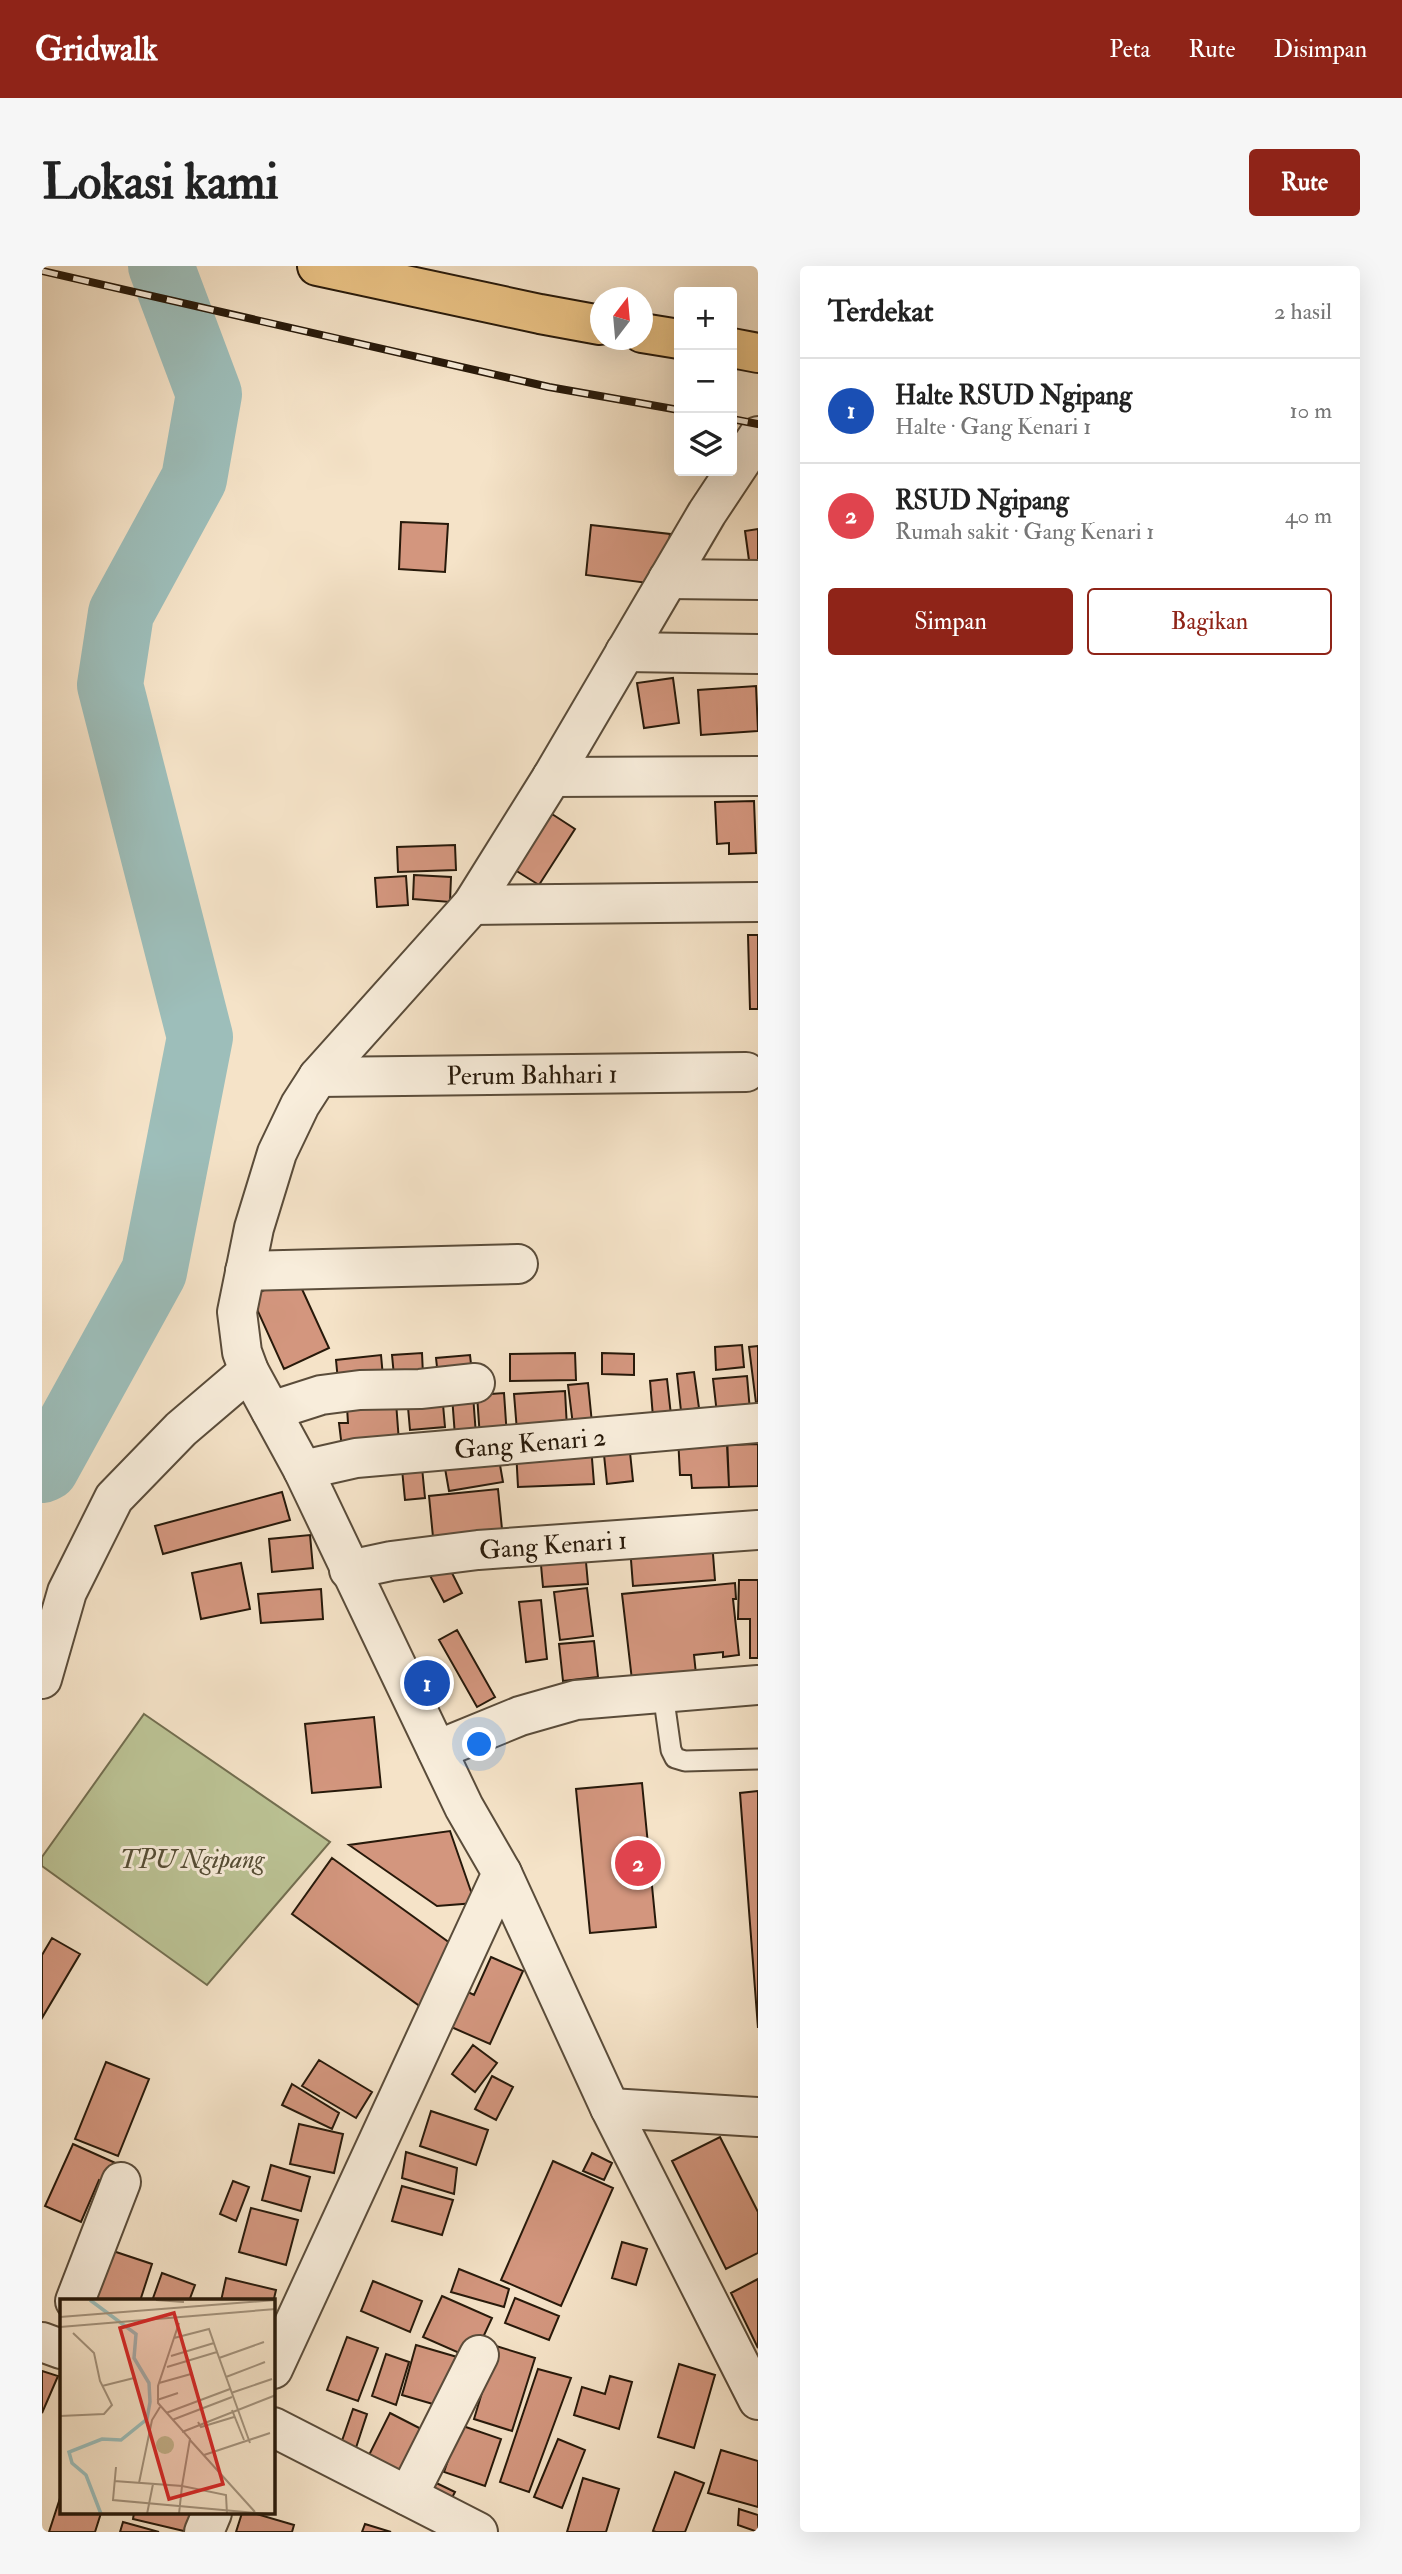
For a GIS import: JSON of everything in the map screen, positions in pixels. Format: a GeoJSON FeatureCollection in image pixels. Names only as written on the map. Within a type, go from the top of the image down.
{"type":"FeatureCollection","features":[{"type":"Feature","properties":{"kind":"highway"},"geometry":{"type":"LineString","coordinates":[[317,266],[590,323]]}},
{"type":"Feature","properties":{"kind":"highway"},"geometry":{"type":"LineString","coordinates":[[653,335],[674,338]]}},
{"type":"Feature","properties":{"kind":"highway"},"geometry":{"type":"LineString","coordinates":[[737,349],[758,353]]}},
{"type":"Feature","properties":{"kind":"street"},"geometry":{"type":"LineString","coordinates":[[758,436],[668,579],[552,777],[472,905],[317,1077],[300,1105],[277,1153],[254,1228],[237,1312],[239,1335],[249,1371],[303,1471],[464,1807],[502,1873],[610,2108],[758,2400]]}},
{"type":"Feature","properties":{"kind":"street"},"geometry":{"type":"LineString","coordinates":[[668,579],[758,580]]}},
{"type":"Feature","properties":{"kind":"street"},"geometry":{"type":"LineString","coordinates":[[625,652],[758,654]]}},
{"type":"Feature","properties":{"kind":"street"},"geometry":{"type":"LineString","coordinates":[[552,777],[758,776]]}},
{"type":"Feature","properties":{"kind":"street"},"geometry":{"type":"LineString","coordinates":[[472,905],[758,902]]}},
{"type":"Feature","properties":{"kind":"street","name":"Perum Bahhari 1"},"geometry":{"type":"LineString","coordinates":[[317,1077],[746,1072]]}},
{"type":"Feature","properties":{"kind":"street"},"geometry":{"type":"LineString","coordinates":[[245,1271],[519,1264]]}},
{"type":"Feature","properties":{"kind":"street"},"geometry":{"type":"LineString","coordinates":[[42,1679],[67,1592],[114,1498],[181,1429],[249,1371]]}},
{"type":"Feature","properties":{"kind":"street"},"geometry":{"type":"LineString","coordinates":[[271,1411],[321,1395],[475,1383]]}},
{"type":"Feature","properties":{"kind":"street","name":"Gang Kenari 2"},"geometry":{"type":"LineString","coordinates":[[303,1471],[356,1458],[758,1423]]}},
{"type":"Feature","properties":{"kind":"street","name":"Gang Kenari 1"},"geometry":{"type":"LineString","coordinates":[[349,1570],[391,1561],[478,1550],[758,1530]]}},
{"type":"Feature","properties":{"kind":"street"},"geometry":{"type":"LineString","coordinates":[[436,1750],[520,1716],[576,1700],[758,1685]]}},
{"type":"Feature","properties":{"kind":"street"},"geometry":{"type":"LineString","coordinates":[[275,2365],[502,1873]]}},
{"type":"Feature","properties":{"kind":"street"},"geometry":{"type":"LineString","coordinates":[[610,2108],[758,2117]]}},
{"type":"Feature","properties":{"kind":"street"},"geometry":{"type":"LineString","coordinates":[[76,2299],[121,2182]]}},
{"type":"Feature","properties":{"kind":"street"},"geometry":{"type":"LineString","coordinates":[[408,2496],[479,2355]]}},
{"type":"Feature","properties":{"kind":"street"},"geometry":{"type":"LineString","coordinates":[[275,2428],[478,2532]]}},
{"type":"Feature","properties":{"kind":"street"},"geometry":{"type":"LineString","coordinates":[[204,2532],[212,2514]]}},
{"type":"Feature","properties":{"kind":"lane"},"geometry":{"type":"LineString","coordinates":[[663,1693],[671,1750],[675,1758],[685,1761],[758,1759]]}},
{"type":"Feature","properties":{"kind":"green space","name":"TPU Ngipang"},"geometry":{"type":"Polygon","coordinates":[[[144,1714],[330,1842],[207,1985],[42,1866],[42,1857],[144,1714]]]}},
{"type":"Feature","properties":{"kind":"building"},"geometry":{"type":"Polygon","coordinates":[[[401,522],[448,524],[445,572],[399,569],[401,522]]]}},
{"type":"Feature","properties":{"kind":"building"},"geometry":{"type":"Polygon","coordinates":[[[591,525],[670,534],[663,585],[586,575],[591,525]]]}},
{"type":"Feature","properties":{"kind":"building"},"geometry":{"type":"Polygon","coordinates":[[[758,529],[758,574],[751,575],[745,531],[758,529]]]}},
{"type":"Feature","properties":{"kind":"building"},"geometry":{"type":"Polygon","coordinates":[[[673,678],[679,723],[644,728],[637,683],[673,678]]]}},
{"type":"Feature","properties":{"kind":"building"},"geometry":{"type":"Polygon","coordinates":[[[756,686],[758,731],[701,735],[698,690],[756,686]]]}},
{"type":"Feature","properties":{"kind":"building"},"geometry":{"type":"Polygon","coordinates":[[[754,801],[756,853],[729,854],[729,843],[717,844],[715,802],[754,801]]]}},
{"type":"Feature","properties":{"kind":"building"},"geometry":{"type":"Polygon","coordinates":[[[552,814],[575,829],[539,885],[515,870],[552,814]]]}},
{"type":"Feature","properties":{"kind":"building"},"geometry":{"type":"Polygon","coordinates":[[[455,845],[456,870],[398,872],[397,847],[455,845]]]}},
{"type":"Feature","properties":{"kind":"building"},"geometry":{"type":"Polygon","coordinates":[[[414,875],[451,877],[450,902],[413,899],[414,875]]]}},
{"type":"Feature","properties":{"kind":"building"},"geometry":{"type":"Polygon","coordinates":[[[406,876],[408,905],[377,907],[375,878],[406,876]]]}},
{"type":"Feature","properties":{"kind":"building"},"geometry":{"type":"Polygon","coordinates":[[[748,935],[758,935],[758,1009],[750,1009],[748,935]]]}},
{"type":"Feature","properties":{"kind":"building"},"geometry":{"type":"Polygon","coordinates":[[[296,1276],[329,1348],[284,1369],[251,1296],[296,1276]]]}},
{"type":"Feature","properties":{"kind":"building"},"geometry":{"type":"Polygon","coordinates":[[[742,1345],[744,1367],[716,1370],[715,1347],[742,1345]]]}},
{"type":"Feature","properties":{"kind":"building"},"geometry":{"type":"Polygon","coordinates":[[[758,1346],[758,1402],[756,1403],[749,1347],[758,1346]]]}},
{"type":"Feature","properties":{"kind":"building"},"geometry":{"type":"Polygon","coordinates":[[[422,1353],[423,1375],[394,1376],[392,1355],[422,1353]]]}},
{"type":"Feature","properties":{"kind":"building"},"geometry":{"type":"Polygon","coordinates":[[[575,1353],[576,1380],[510,1381],[510,1354],[575,1353]]]}},
{"type":"Feature","properties":{"kind":"building"},"geometry":{"type":"Polygon","coordinates":[[[602,1353],[634,1354],[634,1375],[602,1374],[602,1353]]]}},
{"type":"Feature","properties":{"kind":"building"},"geometry":{"type":"Polygon","coordinates":[[[381,1355],[383,1377],[338,1381],[336,1360],[381,1355]]]}},
{"type":"Feature","properties":{"kind":"building"},"geometry":{"type":"Polygon","coordinates":[[[470,1355],[472,1373],[438,1376],[436,1358],[470,1355]]]}},
{"type":"Feature","properties":{"kind":"building"},"geometry":{"type":"Polygon","coordinates":[[[694,1372],[699,1408],[681,1411],[677,1374],[694,1372]]]}},
{"type":"Feature","properties":{"kind":"building"},"geometry":{"type":"Polygon","coordinates":[[[747,1376],[750,1411],[717,1414],[713,1379],[747,1376]]]}},
{"type":"Feature","properties":{"kind":"building"},"geometry":{"type":"Polygon","coordinates":[[[667,1379],[671,1415],[653,1417],[650,1381],[667,1379]]]}},
{"type":"Feature","properties":{"kind":"building"},"geometry":{"type":"Polygon","coordinates":[[[588,1383],[592,1423],[573,1425],[568,1385],[588,1383]]]}},
{"type":"Feature","properties":{"kind":"building"},"geometry":{"type":"Polygon","coordinates":[[[565,1391],[567,1428],[517,1431],[514,1394],[565,1391]]]}},
{"type":"Feature","properties":{"kind":"building"},"geometry":{"type":"Polygon","coordinates":[[[442,1393],[445,1427],[410,1430],[407,1396],[442,1393]]]}},
{"type":"Feature","properties":{"kind":"building"},"geometry":{"type":"Polygon","coordinates":[[[504,1393],[507,1437],[480,1438],[477,1395],[504,1393]]]}},
{"type":"Feature","properties":{"kind":"building"},"geometry":{"type":"Polygon","coordinates":[[[473,1395],[476,1435],[455,1436],[452,1396],[473,1395]]]}},
{"type":"Feature","properties":{"kind":"building"},"geometry":{"type":"Polygon","coordinates":[[[396,1402],[399,1442],[342,1448],[339,1423],[348,1423],[347,1407],[396,1402]]]}},
{"type":"Feature","properties":{"kind":"building"},"geometry":{"type":"Polygon","coordinates":[[[727,1435],[729,1487],[692,1488],[691,1475],[680,1475],[678,1437],[727,1435]]]}},
{"type":"Feature","properties":{"kind":"building"},"geometry":{"type":"Polygon","coordinates":[[[629,1443],[633,1481],[607,1484],[603,1445],[629,1443]]]}},
{"type":"Feature","properties":{"kind":"building"},"geometry":{"type":"Polygon","coordinates":[[[758,1444],[758,1486],[729,1487],[727,1445],[758,1444]]]}},
{"type":"Feature","properties":{"kind":"building"},"geometry":{"type":"Polygon","coordinates":[[[591,1446],[594,1484],[518,1487],[516,1450],[591,1446]]]}},
{"type":"Feature","properties":{"kind":"building"},"geometry":{"type":"Polygon","coordinates":[[[497,1448],[503,1482],[449,1491],[443,1457],[497,1448]]]}},
{"type":"Feature","properties":{"kind":"building"},"geometry":{"type":"Polygon","coordinates":[[[421,1457],[425,1498],[405,1500],[401,1459],[421,1457]]]}},
{"type":"Feature","properties":{"kind":"building"},"geometry":{"type":"Polygon","coordinates":[[[498,1489],[502,1529],[433,1537],[429,1496],[498,1489]]]}},
{"type":"Feature","properties":{"kind":"building"},"geometry":{"type":"Polygon","coordinates":[[[282,1492],[290,1520],[163,1554],[155,1526],[282,1492]]]}},
{"type":"Feature","properties":{"kind":"building"},"geometry":{"type":"Polygon","coordinates":[[[310,1535],[313,1568],[272,1572],[269,1539],[310,1535]]]}},
{"type":"Feature","properties":{"kind":"building"},"geometry":{"type":"Polygon","coordinates":[[[712,1541],[715,1580],[633,1586],[630,1547],[712,1541]]]}},
{"type":"Feature","properties":{"kind":"building"},"geometry":{"type":"Polygon","coordinates":[[[585,1551],[588,1584],[543,1587],[540,1554],[585,1551]]]}},
{"type":"Feature","properties":{"kind":"building"},"geometry":{"type":"Polygon","coordinates":[[[445,1559],[462,1593],[444,1602],[426,1568],[445,1559]]]}},
{"type":"Feature","properties":{"kind":"building"},"geometry":{"type":"Polygon","coordinates":[[[241,1563],[250,1609],[201,1619],[192,1573],[241,1563]]]}},
{"type":"Feature","properties":{"kind":"building"},"geometry":{"type":"Polygon","coordinates":[[[739,1580],[758,1580],[758,1658],[750,1658],[750,1619],[738,1619],[739,1580]]]}},
{"type":"Feature","properties":{"kind":"building"},"geometry":{"type":"Polygon","coordinates":[[[735,1583],[736,1599],[733,1599],[739,1655],[723,1657],[723,1652],[694,1655],[696,1674],[632,1680],[622,1594],[735,1583]]]}},
{"type":"Feature","properties":{"kind":"building"},"geometry":{"type":"Polygon","coordinates":[[[587,1588],[593,1636],[560,1640],[554,1592],[587,1588]]]}},
{"type":"Feature","properties":{"kind":"building"},"geometry":{"type":"Polygon","coordinates":[[[321,1589],[323,1619],[261,1623],[258,1594],[321,1589]]]}},
{"type":"Feature","properties":{"kind":"building"},"geometry":{"type":"Polygon","coordinates":[[[541,1600],[547,1659],[526,1662],[519,1602],[541,1600]]]}},
{"type":"Feature","properties":{"kind":"building"},"geometry":{"type":"Polygon","coordinates":[[[457,1630],[495,1697],[477,1707],[439,1640],[457,1630]]]}},
{"type":"Feature","properties":{"kind":"building"},"geometry":{"type":"Polygon","coordinates":[[[594,1641],[598,1677],[563,1681],[559,1644],[594,1641]]]}},
{"type":"Feature","properties":{"kind":"building"},"geometry":{"type":"Polygon","coordinates":[[[374,1717],[381,1787],[312,1793],[305,1724],[374,1717]]]}},
{"type":"Feature","properties":{"kind":"building"},"geometry":{"type":"Polygon","coordinates":[[[642,1783],[656,1927],[590,1933],[576,1789],[642,1783]]]}},
{"type":"Feature","properties":{"kind":"building"},"geometry":{"type":"Polygon","coordinates":[[[758,1791],[758,2028],[740,1793],[758,1791]]]}},
{"type":"Feature","properties":{"kind":"building"},"geometry":{"type":"Polygon","coordinates":[[[450,1831],[475,1903],[437,1906],[349,1845],[450,1831]]]}},
{"type":"Feature","properties":{"kind":"building"},"geometry":{"type":"Polygon","coordinates":[[[332,1858],[461,1951],[421,2007],[292,1914],[332,1858]]]}},
{"type":"Feature","properties":{"kind":"building"},"geometry":{"type":"Polygon","coordinates":[[[52,1938],[80,1954],[42,2018],[42,1955],[52,1938]]]}},
{"type":"Feature","properties":{"kind":"building"},"geometry":{"type":"Polygon","coordinates":[[[491,1957],[523,1971],[490,2044],[449,2026],[466,1991],[474,1995],[491,1957]]]}},
{"type":"Feature","properties":{"kind":"building"},"geometry":{"type":"Polygon","coordinates":[[[473,2045],[497,2063],[475,2092],[452,2074],[473,2045]]]}},
{"type":"Feature","properties":{"kind":"building"},"geometry":{"type":"Polygon","coordinates":[[[319,2060],[372,2092],[356,2118],[302,2086],[319,2060]]]}},
{"type":"Feature","properties":{"kind":"building"},"geometry":{"type":"Polygon","coordinates":[[[106,2062],[149,2079],[118,2156],[75,2139],[106,2062]]]}},
{"type":"Feature","properties":{"kind":"building"},"geometry":{"type":"Polygon","coordinates":[[[492,2076],[513,2087],[496,2120],[475,2109],[492,2076]]]}},
{"type":"Feature","properties":{"kind":"building"},"geometry":{"type":"Polygon","coordinates":[[[292,2084],[339,2113],[332,2129],[282,2105],[292,2084]]]}},
{"type":"Feature","properties":{"kind":"building"},"geometry":{"type":"Polygon","coordinates":[[[431,2111],[488,2130],[476,2165],[420,2146],[431,2111]]]}},
{"type":"Feature","properties":{"kind":"building"},"geometry":{"type":"Polygon","coordinates":[[[299,2124],[343,2134],[334,2173],[290,2164],[299,2124]]]}},
{"type":"Feature","properties":{"kind":"building"},"geometry":{"type":"Polygon","coordinates":[[[720,2137],[758,2212],[758,2253],[726,2269],[672,2161],[720,2137]]]}},
{"type":"Feature","properties":{"kind":"building"},"geometry":{"type":"Polygon","coordinates":[[[73,2144],[120,2165],[110,2185],[99,2180],[81,2222],[45,2206],[73,2144]]]}},
{"type":"Feature","properties":{"kind":"building"},"geometry":{"type":"Polygon","coordinates":[[[406,2152],[457,2168],[454,2194],[402,2178],[406,2152]]]}},
{"type":"Feature","properties":{"kind":"building"},"geometry":{"type":"Polygon","coordinates":[[[592,2153],[612,2163],[604,2180],[583,2171],[592,2153]]]}},
{"type":"Feature","properties":{"kind":"building"},"geometry":{"type":"Polygon","coordinates":[[[553,2161],[613,2188],[561,2306],[501,2280],[553,2161]]]}},
{"type":"Feature","properties":{"kind":"building"},"geometry":{"type":"Polygon","coordinates":[[[271,2165],[310,2177],[301,2211],[262,2200],[271,2165]]]}},
{"type":"Feature","properties":{"kind":"building"},"geometry":{"type":"Polygon","coordinates":[[[233,2181],[249,2187],[236,2221],[220,2214],[233,2181]]]}},
{"type":"Feature","properties":{"kind":"building"},"geometry":{"type":"Polygon","coordinates":[[[402,2186],[453,2200],[442,2235],[392,2221],[402,2186]]]}},
{"type":"Feature","properties":{"kind":"building"},"geometry":{"type":"Polygon","coordinates":[[[251,2208],[298,2220],[286,2265],[239,2252],[251,2208]]]}},
{"type":"Feature","properties":{"kind":"building"},"geometry":{"type":"Polygon","coordinates":[[[622,2242],[647,2249],[636,2285],[612,2278],[622,2242]]]}},
{"type":"Feature","properties":{"kind":"building"},"geometry":{"type":"Polygon","coordinates":[[[104,2248],[152,2264],[141,2299],[88,2299],[104,2248]]]}},
{"type":"Feature","properties":{"kind":"building"},"geometry":{"type":"Polygon","coordinates":[[[459,2269],[509,2289],[504,2307],[451,2292],[459,2269]]]}},
{"type":"Feature","properties":{"kind":"building"},"geometry":{"type":"Polygon","coordinates":[[[162,2273],[195,2285],[190,2299],[153,2299],[162,2273]]]}},
{"type":"Feature","properties":{"kind":"building"},"geometry":{"type":"Polygon","coordinates":[[[226,2278],[276,2290],[274,2299],[221,2299],[226,2278]]]}},
{"type":"Feature","properties":{"kind":"building"},"geometry":{"type":"Polygon","coordinates":[[[758,2279],[758,2348],[731,2293],[758,2279]]]}},
{"type":"Feature","properties":{"kind":"building"},"geometry":{"type":"Polygon","coordinates":[[[373,2281],[422,2301],[410,2332],[361,2311],[373,2281]]]}},
{"type":"Feature","properties":{"kind":"building"},"geometry":{"type":"Polygon","coordinates":[[[442,2296],[492,2318],[473,2359],[423,2337],[442,2296]]]}},
{"type":"Feature","properties":{"kind":"building"},"geometry":{"type":"Polygon","coordinates":[[[515,2298],[559,2316],[549,2340],[505,2323],[515,2298]]]}},
{"type":"Feature","properties":{"kind":"building"},"geometry":{"type":"Polygon","coordinates":[[[347,2337],[378,2348],[358,2401],[327,2390],[347,2337]]]}},
{"type":"Feature","properties":{"kind":"building"},"geometry":{"type":"Polygon","coordinates":[[[416,2345],[464,2359],[450,2409],[402,2395],[416,2345]]]}},
{"type":"Feature","properties":{"kind":"building"},"geometry":{"type":"Polygon","coordinates":[[[496,2346],[535,2358],[512,2431],[474,2419],[496,2346]]]}},
{"type":"Feature","properties":{"kind":"building"},"geometry":{"type":"Polygon","coordinates":[[[386,2354],[409,2362],[396,2405],[372,2396],[386,2354]]]}},
{"type":"Feature","properties":{"kind":"building"},"geometry":{"type":"Polygon","coordinates":[[[679,2364],[715,2375],[694,2448],[658,2437],[679,2364]]]}},
{"type":"Feature","properties":{"kind":"building"},"geometry":{"type":"Polygon","coordinates":[[[538,2369],[571,2378],[529,2492],[500,2482],[538,2369]]]}},
{"type":"Feature","properties":{"kind":"building"},"geometry":{"type":"Polygon","coordinates":[[[42,2371],[58,2376],[42,2413],[42,2371]]]}},
{"type":"Feature","properties":{"kind":"building"},"geometry":{"type":"Polygon","coordinates":[[[610,2376],[632,2382],[619,2429],[574,2415],[582,2387],[605,2394],[610,2376]]]}},
{"type":"Feature","properties":{"kind":"building"},"geometry":{"type":"Polygon","coordinates":[[[353,2409],[367,2414],[351,2463],[336,2458],[353,2409]]]}},
{"type":"Feature","properties":{"kind":"building"},"geometry":{"type":"Polygon","coordinates":[[[390,2413],[433,2435],[404,2493],[361,2471],[390,2413]]]}},
{"type":"Feature","properties":{"kind":"building"},"geometry":{"type":"Polygon","coordinates":[[[460,2425],[501,2439],[485,2486],[444,2472],[460,2425]]]}},
{"type":"Feature","properties":{"kind":"building"},"geometry":{"type":"Polygon","coordinates":[[[558,2439],[585,2450],[562,2508],[534,2497],[558,2439]]]}},
{"type":"Feature","properties":{"kind":"building"},"geometry":{"type":"Polygon","coordinates":[[[721,2450],[758,2461],[758,2507],[708,2493],[721,2450]]]}},
{"type":"Feature","properties":{"kind":"building"},"geometry":{"type":"Polygon","coordinates":[[[675,2472],[704,2483],[685,2532],[653,2531],[675,2472]]]}},
{"type":"Feature","properties":{"kind":"building"},"geometry":{"type":"Polygon","coordinates":[[[426,2478],[455,2492],[446,2509],[426,2478]]]}},
{"type":"Feature","properties":{"kind":"building"},"geometry":{"type":"Polygon","coordinates":[[[583,2478],[619,2489],[606,2532],[567,2532],[583,2478]]]}},
{"type":"Feature","properties":{"kind":"building"},"geometry":{"type":"Polygon","coordinates":[[[60,2498],[60,2514],[101,2514],[95,2532],[49,2532],[60,2498]]]}},
{"type":"Feature","properties":{"kind":"building"},"geometry":{"type":"Polygon","coordinates":[[[739,2509],[758,2515],[758,2532],[738,2525],[739,2509]]]}},
{"type":"Feature","properties":{"kind":"building"},"geometry":{"type":"Polygon","coordinates":[[[134,2514],[195,2514],[188,2532],[133,2519],[134,2514]]]}},
{"type":"Feature","properties":{"kind":"building"},"geometry":{"type":"Polygon","coordinates":[[[242,2514],[256,2514],[294,2525],[292,2532],[236,2532],[242,2514]]]}},
{"type":"Feature","properties":{"kind":"building"},"geometry":{"type":"Polygon","coordinates":[[[123,2522],[159,2532],[120,2532],[123,2522]]]}},
{"type":"Feature","properties":{"kind":"building"},"geometry":{"type":"Polygon","coordinates":[[[365,2524],[391,2532],[362,2532],[365,2524]]]}},
{"type":"Feature","properties":{"kind":"waterway"},"geometry":{"type":"LineString","coordinates":[[42,1470],[46,1468],[154,1272],[200,1037],[110,685],[121,613],[194,479],[209,394],[161,266]]}},
{"type":"Feature","properties":{"kind":"railway"},"geometry":{"type":"LineString","coordinates":[[42,271],[549,387],[674,409]]}},
{"type":"Feature","properties":{"kind":"railway"},"geometry":{"type":"LineString","coordinates":[[737,420],[758,424]]}},
{"type":"Feature","properties":{"kind":"place","name":"Halte RSUD Ngipang"},"geometry":{"type":"Point","coordinates":[427,1683]}},
{"type":"Feature","properties":{"kind":"place","name":"RSUD Ngipang"},"geometry":{"type":"Point","coordinates":[638,1863]}}]}
